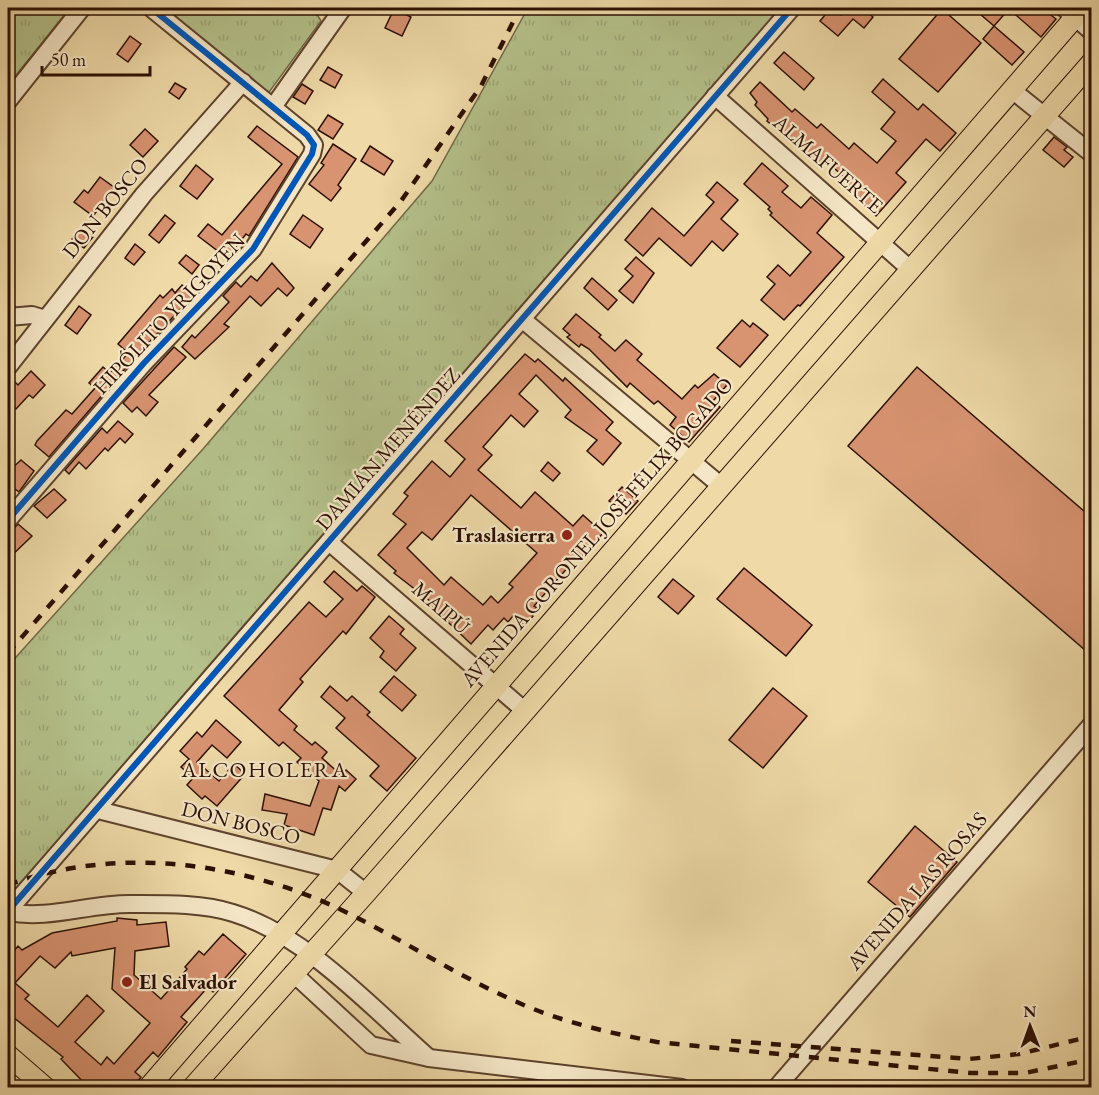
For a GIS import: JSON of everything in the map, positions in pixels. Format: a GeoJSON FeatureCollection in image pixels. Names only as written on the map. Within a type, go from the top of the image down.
{"type":"FeatureCollection","features":[{"type":"Feature","properties":{"kind":"main road","name":"AVENIDA CORONEL JOSÉ FÉLIX BOGADO"},"geometry":{"type":"LineString","coordinates":[[148,1088],[1012,90],[1074,11]]}},
{"type":"Feature","properties":{"kind":"main road"},"geometry":{"type":"LineString","coordinates":[[192,1088],[292,973],[366,893],[720,485],[1092,62]]}},
{"type":"Feature","properties":{"kind":"main road"},"geometry":{"type":"LineString","coordinates":[[8,1055],[46,1088]]}},
{"type":"Feature","properties":{"kind":"street"},"geometry":{"type":"LineString","coordinates":[[8,101],[82,8]]}},
{"type":"Feature","properties":{"kind":"street"},"geometry":{"type":"LineString","coordinates":[[151,8],[273,107],[343,8]]}},
{"type":"Feature","properties":{"kind":"street","name":"DAMIÁN MENÉNDEZ"},"geometry":{"type":"LineString","coordinates":[[8,911],[792,8]]}},
{"type":"Feature","properties":{"kind":"street"},"geometry":{"type":"LineString","coordinates":[[1074,11],[1092,32]]}},
{"type":"Feature","properties":{"kind":"street","name":"DON BOSCO"},"geometry":{"type":"LineString","coordinates":[[8,367],[144,194],[243,82]]}},
{"type":"Feature","properties":{"kind":"street"},"geometry":{"type":"LineString","coordinates":[[1012,90],[1045,114],[1092,154]]}},
{"type":"Feature","properties":{"kind":"street","name":"ALMAFUERTE"},"geometry":{"type":"LineString","coordinates":[[716,96],[882,240],[910,268]]}},
{"type":"Feature","properties":{"kind":"street","name":"HIPÓLITO YRIGOYEN"},"geometry":{"type":"LineString","coordinates":[[8,520],[144,363],[253,249],[312,154],[314,145],[307,135],[273,107]]}},
{"type":"Feature","properties":{"kind":"street"},"geometry":{"type":"LineString","coordinates":[[8,318],[32,315],[45,319]]}},
{"type":"Feature","properties":{"kind":"street"},"geometry":{"type":"LineString","coordinates":[[522,319],[720,485]]}},
{"type":"Feature","properties":{"kind":"street","name":"MAIPÚ"},"geometry":{"type":"LineString","coordinates":[[329,542],[524,710]]}},
{"type":"Feature","properties":{"kind":"street","name":"AVENIDA LAS ROSAS"},"geometry":{"type":"LineString","coordinates":[[776,1088],[1092,724]]}},
{"type":"Feature","properties":{"kind":"street","name":"DON BOSCO"},"geometry":{"type":"LineString","coordinates":[[98,810],[337,870],[366,893]]}},
{"type":"Feature","properties":{"kind":"street"},"geometry":{"type":"LineString","coordinates":[[8,911],[39,915],[127,904],[194,907],[231,912],[281,933],[310,954],[429,1058]]}},
{"type":"Feature","properties":{"kind":"street"},"geometry":{"type":"LineString","coordinates":[[292,973],[371,1046],[429,1058],[682,1088]]}},
{"type":"Feature","properties":{"kind":"green space"},"geometry":{"type":"Polygon","coordinates":[[[8,8],[70,8],[8,85],[8,8]]]}},
{"type":"Feature","properties":{"kind":"green space"},"geometry":{"type":"Polygon","coordinates":[[[157,8],[313,8],[321,21],[267,95],[157,8]]]}},
{"type":"Feature","properties":{"kind":"green space"},"geometry":{"type":"Polygon","coordinates":[[[528,8],[784,8],[8,904],[8,666],[203,449],[432,181],[528,8]]]}},
{"type":"Feature","properties":{"kind":"building"},"geometry":{"type":"Polygon","coordinates":[[[831,8],[841,15],[844,11],[840,8],[862,8],[873,17],[864,28],[853,19],[838,36],[820,21],[831,8]]]}},
{"type":"Feature","properties":{"kind":"building"},"geometry":{"type":"Polygon","coordinates":[[[973,8],[1042,8],[1056,19],[1041,37],[1009,9],[994,26],[973,8]]]}},
{"type":"Feature","properties":{"kind":"building"},"geometry":{"type":"Polygon","coordinates":[[[394,9],[411,17],[402,36],[385,28],[394,9]]]}},
{"type":"Feature","properties":{"kind":"building"},"geometry":{"type":"Polygon","coordinates":[[[942,9],[981,43],[938,92],[899,59],[942,9]]]}},
{"type":"Feature","properties":{"kind":"building"},"geometry":{"type":"Polygon","coordinates":[[[994,26],[1024,52],[1012,65],[983,39],[994,26]]]}},
{"type":"Feature","properties":{"kind":"building"},"geometry":{"type":"Polygon","coordinates":[[[130,36],[141,44],[128,62],[117,54],[130,36]]]}},
{"type":"Feature","properties":{"kind":"building"},"geometry":{"type":"Polygon","coordinates":[[[784,52],[814,78],[804,90],[774,63],[784,52]]]}},
{"type":"Feature","properties":{"kind":"building"},"geometry":{"type":"Polygon","coordinates":[[[328,67],[342,75],[335,88],[320,80],[328,67]]]}},
{"type":"Feature","properties":{"kind":"building"},"geometry":{"type":"Polygon","coordinates":[[[883,79],[918,110],[923,104],[956,133],[940,151],[926,139],[896,173],[906,182],[876,216],[845,187],[849,182],[833,167],[823,159],[819,164],[767,121],[768,119],[755,105],[757,102],[750,93],[760,82],[792,112],[795,109],[817,128],[821,124],[849,149],[854,143],[877,163],[896,141],[881,129],[895,112],[872,92],[883,79]]]}},
{"type":"Feature","properties":{"kind":"building"},"geometry":{"type":"Polygon","coordinates":[[[175,83],[186,89],[179,99],[169,92],[175,83]]]}},
{"type":"Feature","properties":{"kind":"building"},"geometry":{"type":"Polygon","coordinates":[[[302,84],[313,91],[305,104],[293,97],[302,84]]]}},
{"type":"Feature","properties":{"kind":"building"},"geometry":{"type":"Polygon","coordinates":[[[328,115],[343,124],[333,139],[318,130],[328,115]]]}},
{"type":"Feature","properties":{"kind":"building"},"geometry":{"type":"Polygon","coordinates":[[[257,126],[298,157],[249,236],[246,234],[227,258],[198,236],[208,224],[222,235],[282,164],[248,137],[257,126]]]}},
{"type":"Feature","properties":{"kind":"building"},"geometry":{"type":"Polygon","coordinates":[[[145,129],[158,141],[143,157],[130,145],[145,129]]]}},
{"type":"Feature","properties":{"kind":"building"},"geometry":{"type":"Polygon","coordinates":[[[1054,137],[1067,147],[1064,150],[1073,157],[1064,167],[1043,150],[1054,137]]]}},
{"type":"Feature","properties":{"kind":"building"},"geometry":{"type":"Polygon","coordinates":[[[333,144],[356,159],[338,185],[341,188],[331,201],[309,184],[324,165],[321,163],[333,144]]]}},
{"type":"Feature","properties":{"kind":"building"},"geometry":{"type":"Polygon","coordinates":[[[370,146],[393,161],[384,175],[361,161],[370,146]]]}},
{"type":"Feature","properties":{"kind":"building"},"geometry":{"type":"Polygon","coordinates":[[[762,163],[788,186],[782,192],[801,208],[811,197],[832,215],[817,233],[844,257],[800,306],[798,305],[784,320],[761,300],[775,284],[767,277],[778,265],[790,276],[811,252],[770,215],[772,213],[768,209],[770,207],[744,184],[762,163]]]}},
{"type":"Feature","properties":{"kind":"building"},"geometry":{"type":"Polygon","coordinates":[[[196,165],[213,179],[197,199],[180,186],[196,165]]]}},
{"type":"Feature","properties":{"kind":"building"},"geometry":{"type":"Polygon","coordinates":[[[100,177],[115,188],[93,216],[74,202],[84,190],[88,193],[100,177]]]}},
{"type":"Feature","properties":{"kind":"building"},"geometry":{"type":"Polygon","coordinates":[[[717,182],[738,200],[721,219],[738,234],[723,251],[712,241],[691,266],[659,238],[643,256],[625,240],[652,208],[684,236],[714,202],[706,195],[717,182]]]}},
{"type":"Feature","properties":{"kind":"building"},"geometry":{"type":"Polygon","coordinates":[[[165,215],[175,223],[159,243],[149,235],[165,215]]]}},
{"type":"Feature","properties":{"kind":"building"},"geometry":{"type":"Polygon","coordinates":[[[303,215],[323,229],[310,248],[290,234],[303,215]]]}},
{"type":"Feature","properties":{"kind":"building"},"geometry":{"type":"Polygon","coordinates":[[[81,228],[93,237],[84,248],[72,239],[81,228]]]}},
{"type":"Feature","properties":{"kind":"building"},"geometry":{"type":"Polygon","coordinates":[[[135,244],[145,252],[134,265],[125,258],[135,244]]]}},
{"type":"Feature","properties":{"kind":"building"},"geometry":{"type":"Polygon","coordinates":[[[186,255],[199,265],[192,274],[179,263],[186,255]]]}},
{"type":"Feature","properties":{"kind":"building"},"geometry":{"type":"Polygon","coordinates":[[[636,257],[654,273],[633,303],[619,291],[633,276],[625,269],[636,257]]]}},
{"type":"Feature","properties":{"kind":"building"},"geometry":{"type":"Polygon","coordinates":[[[272,263],[294,288],[287,296],[278,288],[261,306],[250,296],[224,324],[229,327],[195,359],[182,347],[192,335],[195,338],[229,302],[223,296],[236,282],[241,287],[251,276],[257,281],[272,263]]]}},
{"type":"Feature","properties":{"kind":"building"},"geometry":{"type":"Polygon","coordinates":[[[592,278],[617,300],[608,310],[584,288],[592,278]]]}},
{"type":"Feature","properties":{"kind":"building"},"geometry":{"type":"Polygon","coordinates":[[[182,285],[194,295],[136,356],[49,457],[35,445],[37,441],[66,410],[72,414],[95,388],[89,383],[103,367],[110,373],[128,353],[118,344],[160,295],[163,298],[172,289],[175,293],[182,285]]]}},
{"type":"Feature","properties":{"kind":"building"},"geometry":{"type":"Polygon","coordinates":[[[79,306],[91,315],[77,334],[65,325],[79,306]]]}},
{"type":"Feature","properties":{"kind":"building"},"geometry":{"type":"Polygon","coordinates":[[[576,314],[601,335],[599,337],[615,351],[626,340],[642,354],[637,360],[682,399],[695,385],[698,388],[714,374],[727,385],[713,401],[720,407],[689,442],[670,425],[676,417],[658,401],[654,404],[630,383],[627,387],[589,349],[581,344],[579,347],[567,337],[570,335],[563,329],[576,314]]]}},
{"type":"Feature","properties":{"kind":"building"},"geometry":{"type":"Polygon","coordinates":[[[742,320],[750,327],[753,323],[768,335],[740,367],[717,348],[742,320]]]}},
{"type":"Feature","properties":{"kind":"building"},"geometry":{"type":"Polygon","coordinates":[[[174,347],[186,357],[149,395],[158,402],[146,416],[137,407],[132,412],[123,403],[174,347]]]}},
{"type":"Feature","properties":{"kind":"building"},"geometry":{"type":"Polygon","coordinates":[[[525,354],[535,362],[538,359],[563,381],[565,378],[613,422],[606,430],[621,443],[603,465],[587,451],[597,440],[565,417],[571,410],[536,375],[519,394],[538,411],[524,427],[511,415],[483,447],[492,455],[478,470],[521,508],[535,492],[573,526],[583,515],[603,533],[580,559],[577,557],[534,606],[537,608],[525,626],[513,616],[508,622],[504,618],[493,630],[488,625],[471,644],[428,603],[430,601],[394,573],[396,571],[378,555],[406,524],[393,514],[408,496],[404,493],[432,461],[450,477],[465,459],[445,441],[525,354]],[[471,495],[432,540],[422,532],[407,548],[444,585],[451,577],[483,605],[491,596],[498,603],[513,587],[509,584],[537,553],[471,495]]]}},
{"type":"Feature","properties":{"kind":"building"},"geometry":{"type":"Polygon","coordinates":[[[917,367],[1092,518],[1092,656],[848,446],[917,367]]]}},
{"type":"Feature","properties":{"kind":"building"},"geometry":{"type":"Polygon","coordinates":[[[31,371],[45,385],[33,398],[29,395],[16,409],[8,402],[8,388],[14,381],[18,385],[31,371]]]}},
{"type":"Feature","properties":{"kind":"building"},"geometry":{"type":"Polygon","coordinates":[[[118,421],[133,434],[125,443],[120,438],[108,451],[105,448],[86,469],[79,462],[69,474],[65,470],[102,428],[107,433],[118,421]]]}},
{"type":"Feature","properties":{"kind":"building"},"geometry":{"type":"Polygon","coordinates":[[[21,460],[34,471],[19,492],[15,489],[8,498],[8,472],[21,460]]]}},
{"type":"Feature","properties":{"kind":"building"},"geometry":{"type":"Polygon","coordinates":[[[548,462],[560,473],[553,481],[541,471],[548,462]]]}},
{"type":"Feature","properties":{"kind":"building"},"geometry":{"type":"Polygon","coordinates":[[[622,487],[638,501],[626,514],[609,501],[622,487]]]}},
{"type":"Feature","properties":{"kind":"building"},"geometry":{"type":"Polygon","coordinates":[[[54,489],[66,500],[47,518],[34,506],[54,489]]]}},
{"type":"Feature","properties":{"kind":"building"},"geometry":{"type":"Polygon","coordinates":[[[18,524],[32,536],[8,559],[8,535],[18,524]]]}},
{"type":"Feature","properties":{"kind":"building"},"geometry":{"type":"Polygon","coordinates":[[[744,568],[812,625],[786,656],[717,599],[744,568]]]}},
{"type":"Feature","properties":{"kind":"building"},"geometry":{"type":"Polygon","coordinates":[[[334,571],[357,591],[362,586],[375,597],[346,634],[343,631],[300,679],[303,682],[279,710],[297,726],[294,730],[312,745],[315,742],[327,752],[322,758],[341,775],[346,770],[356,779],[345,791],[339,786],[331,810],[323,808],[314,835],[284,825],[287,814],[262,810],[265,794],[310,806],[319,781],[297,762],[301,758],[283,742],[279,746],[224,696],[309,602],[326,617],[343,599],[324,582],[334,571]]]}},
{"type":"Feature","properties":{"kind":"building"},"geometry":{"type":"Polygon","coordinates":[[[673,579],[694,596],[678,614],[658,597],[673,579]]]}},
{"type":"Feature","properties":{"kind":"building"},"geometry":{"type":"Polygon","coordinates":[[[389,616],[404,629],[400,634],[416,648],[396,671],[380,657],[384,651],[370,638],[389,616]]]}},
{"type":"Feature","properties":{"kind":"building"},"geometry":{"type":"Polygon","coordinates":[[[394,676],[416,695],[402,711],[380,692],[394,676]]]}},
{"type":"Feature","properties":{"kind":"building"},"geometry":{"type":"Polygon","coordinates":[[[330,686],[347,701],[352,696],[370,712],[367,715],[416,758],[387,791],[370,776],[379,766],[336,728],[345,718],[321,697],[330,686]]]}},
{"type":"Feature","properties":{"kind":"building"},"geometry":{"type":"Polygon","coordinates":[[[773,688],[807,716],[763,768],[729,740],[773,688]]]}},
{"type":"Feature","properties":{"kind":"building"},"geometry":{"type":"Polygon","coordinates":[[[216,720],[241,742],[227,758],[212,745],[197,762],[219,781],[234,764],[245,774],[217,806],[205,796],[202,799],[187,785],[193,778],[181,767],[189,759],[180,751],[197,732],[202,737],[216,720]]]}},
{"type":"Feature","properties":{"kind":"building"},"geometry":{"type":"Polygon","coordinates":[[[915,826],[957,862],[910,917],[868,882],[915,826]]]}},
{"type":"Feature","properties":{"kind":"building"},"geometry":{"type":"Polygon","coordinates":[[[117,918],[137,920],[137,925],[166,922],[169,946],[135,951],[134,975],[161,999],[199,951],[204,955],[223,934],[246,954],[213,992],[208,987],[181,1017],[187,1022],[158,1057],[153,1052],[135,1072],[141,1077],[132,1088],[89,1088],[61,1059],[63,1057],[8,1013],[8,945],[14,951],[18,946],[22,950],[52,933],[117,921],[117,918]],[[115,948],[72,956],[71,952],[55,968],[40,956],[15,983],[29,995],[25,999],[58,1027],[87,995],[104,1011],[75,1042],[101,1065],[107,1057],[114,1064],[150,1023],[112,989],[115,948]]]}},
{"type":"Feature","properties":{"kind":"railway"},"geometry":{"type":"LineString","coordinates":[[8,653],[401,201],[481,86],[520,8]]}},
{"type":"Feature","properties":{"kind":"railway"},"geometry":{"type":"LineString","coordinates":[[8,885],[48,873],[88,866],[129,863],[171,864],[212,869],[253,878],[331,905],[493,991],[534,1009],[586,1026],[657,1042],[970,1073],[1025,1073],[1092,1059]]}},
{"type":"Feature","properties":{"kind":"railway"},"geometry":{"type":"LineString","coordinates":[[731,1041],[969,1059],[1019,1054],[1092,1036]]}},
{"type":"Feature","properties":{"kind":"cycle path"},"geometry":{"type":"LineString","coordinates":[[8,520],[144,363],[253,249],[312,154],[314,145],[307,135],[151,8]]}},
{"type":"Feature","properties":{"kind":"cycle path"},"geometry":{"type":"LineString","coordinates":[[8,911],[792,8]]}},
{"type":"Feature","properties":{"kind":"place","name":"Traslasierra"},"geometry":{"type":"Point","coordinates":[567,535]}},
{"type":"Feature","properties":{"kind":"place","name":"El Salvador"},"geometry":{"type":"Point","coordinates":[127,982]}},
{"type":"Feature","properties":{"kind":"district","name":"ALCOHOLERA"},"geometry":{"type":"Point","coordinates":[265,769]}}]}
